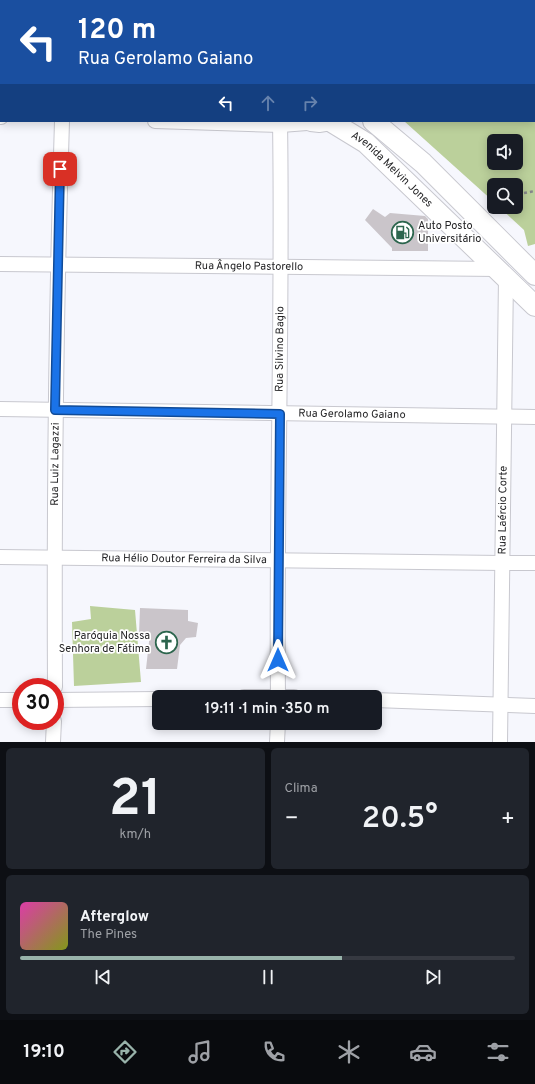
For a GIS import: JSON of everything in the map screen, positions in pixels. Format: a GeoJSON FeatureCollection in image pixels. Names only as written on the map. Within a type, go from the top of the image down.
{"type":"FeatureCollection","features":[{"type":"Feature","properties":{"kind":"street","name":"Rua Luiz Lagazzi"},"geometry":{"type":"LineString","coordinates":[[55,678],[55,410],[62,122]]}},
{"type":"Feature","properties":{"kind":"street"},"geometry":{"type":"LineString","coordinates":[[218,122],[301,122]]}},
{"type":"Feature","properties":{"kind":"street","name":"Avenida Melvin Jones"},"geometry":{"type":"LineString","coordinates":[[324,122],[366,143],[535,306]]}},
{"type":"Feature","properties":{"kind":"street"},"geometry":{"type":"LineString","coordinates":[[374,122],[423,163],[535,275]]}},
{"type":"Feature","properties":{"kind":"street","name":"Rua Silvino Bagio"},"geometry":{"type":"LineString","coordinates":[[278,690],[278,560],[282,267],[280,123]]}},
{"type":"Feature","properties":{"kind":"street","name":"Rua Ângelo Pastorello"},"geometry":{"type":"LineString","coordinates":[[0,264],[282,267],[502,273]]}},
{"type":"Feature","properties":{"kind":"street","name":"Rua Laércio Corte"},"geometry":{"type":"LineString","coordinates":[[500,742],[505,416],[502,273]]}},
{"type":"Feature","properties":{"kind":"street","name":"Rua Gerolamo Gaiano"},"geometry":{"type":"LineString","coordinates":[[0,409],[535,417]]}},
{"type":"Feature","properties":{"kind":"street","name":"Rua Hélio Doutor Ferreira da Silva"},"geometry":{"type":"LineString","coordinates":[[0,557],[502,563],[535,562]]}},
{"type":"Feature","properties":{"kind":"street"},"geometry":{"type":"LineString","coordinates":[[64,700],[152,698]]}},
{"type":"Feature","properties":{"kind":"street"},"geometry":{"type":"LineString","coordinates":[[0,700],[12,700]]}},
{"type":"Feature","properties":{"kind":"street"},"geometry":{"type":"LineString","coordinates":[[382,700],[535,706]]}},
{"type":"Feature","properties":{"kind":"street"},"geometry":{"type":"LineString","coordinates":[[53,742],[54,730]]}},
{"type":"Feature","properties":{"kind":"street"},"geometry":{"type":"LineString","coordinates":[[277,742],[278,730]]}},
{"type":"Feature","properties":{"kind":"path"},"geometry":{"type":"LineString","coordinates":[[524,193],[535,191]]}},
{"type":"Feature","properties":{"kind":"green space"},"geometry":{"type":"Polygon","coordinates":[[[405,122],[535,122],[535,244],[528,246],[524,230],[507,214],[523,214],[523,178],[487,178],[487,196],[405,122]]]}},
{"type":"Feature","properties":{"kind":"green space"},"geometry":{"type":"Polygon","coordinates":[[[90,606],[135,610],[141,682],[74,686],[72,622],[91,619],[90,606]]]}},
{"type":"Feature","properties":{"kind":"building","name":"Auto Posto Universitário"},"geometry":{"type":"Polygon","coordinates":[[[373,209],[385,217],[390,213],[425,216],[428,219],[428,251],[392,251],[392,248],[365,220],[373,209]]]}},
{"type":"Feature","properties":{"kind":"building","name":"Paróquia Nossa Senhora de Fátima"},"geometry":{"type":"Polygon","coordinates":[[[140,608],[188,610],[188,621],[198,623],[196,637],[186,638],[180,645],[177,669],[146,669],[150,633],[139,634],[140,608]]]}},
{"type":"Feature","properties":{"kind":"place","name":"Auto Posto Universitário"},"geometry":{"type":"Point","coordinates":[402,232]}},
{"type":"Feature","properties":{"kind":"place","name":"Paróquia Nossa Senhora de Fátima"},"geometry":{"type":"Point","coordinates":[166,642]}},
{"type":"Feature","properties":{"kind":"route"},"geometry":{"type":"LineString","coordinates":[[60,169],[55,410],[280,414],[278,660]]}}]}
